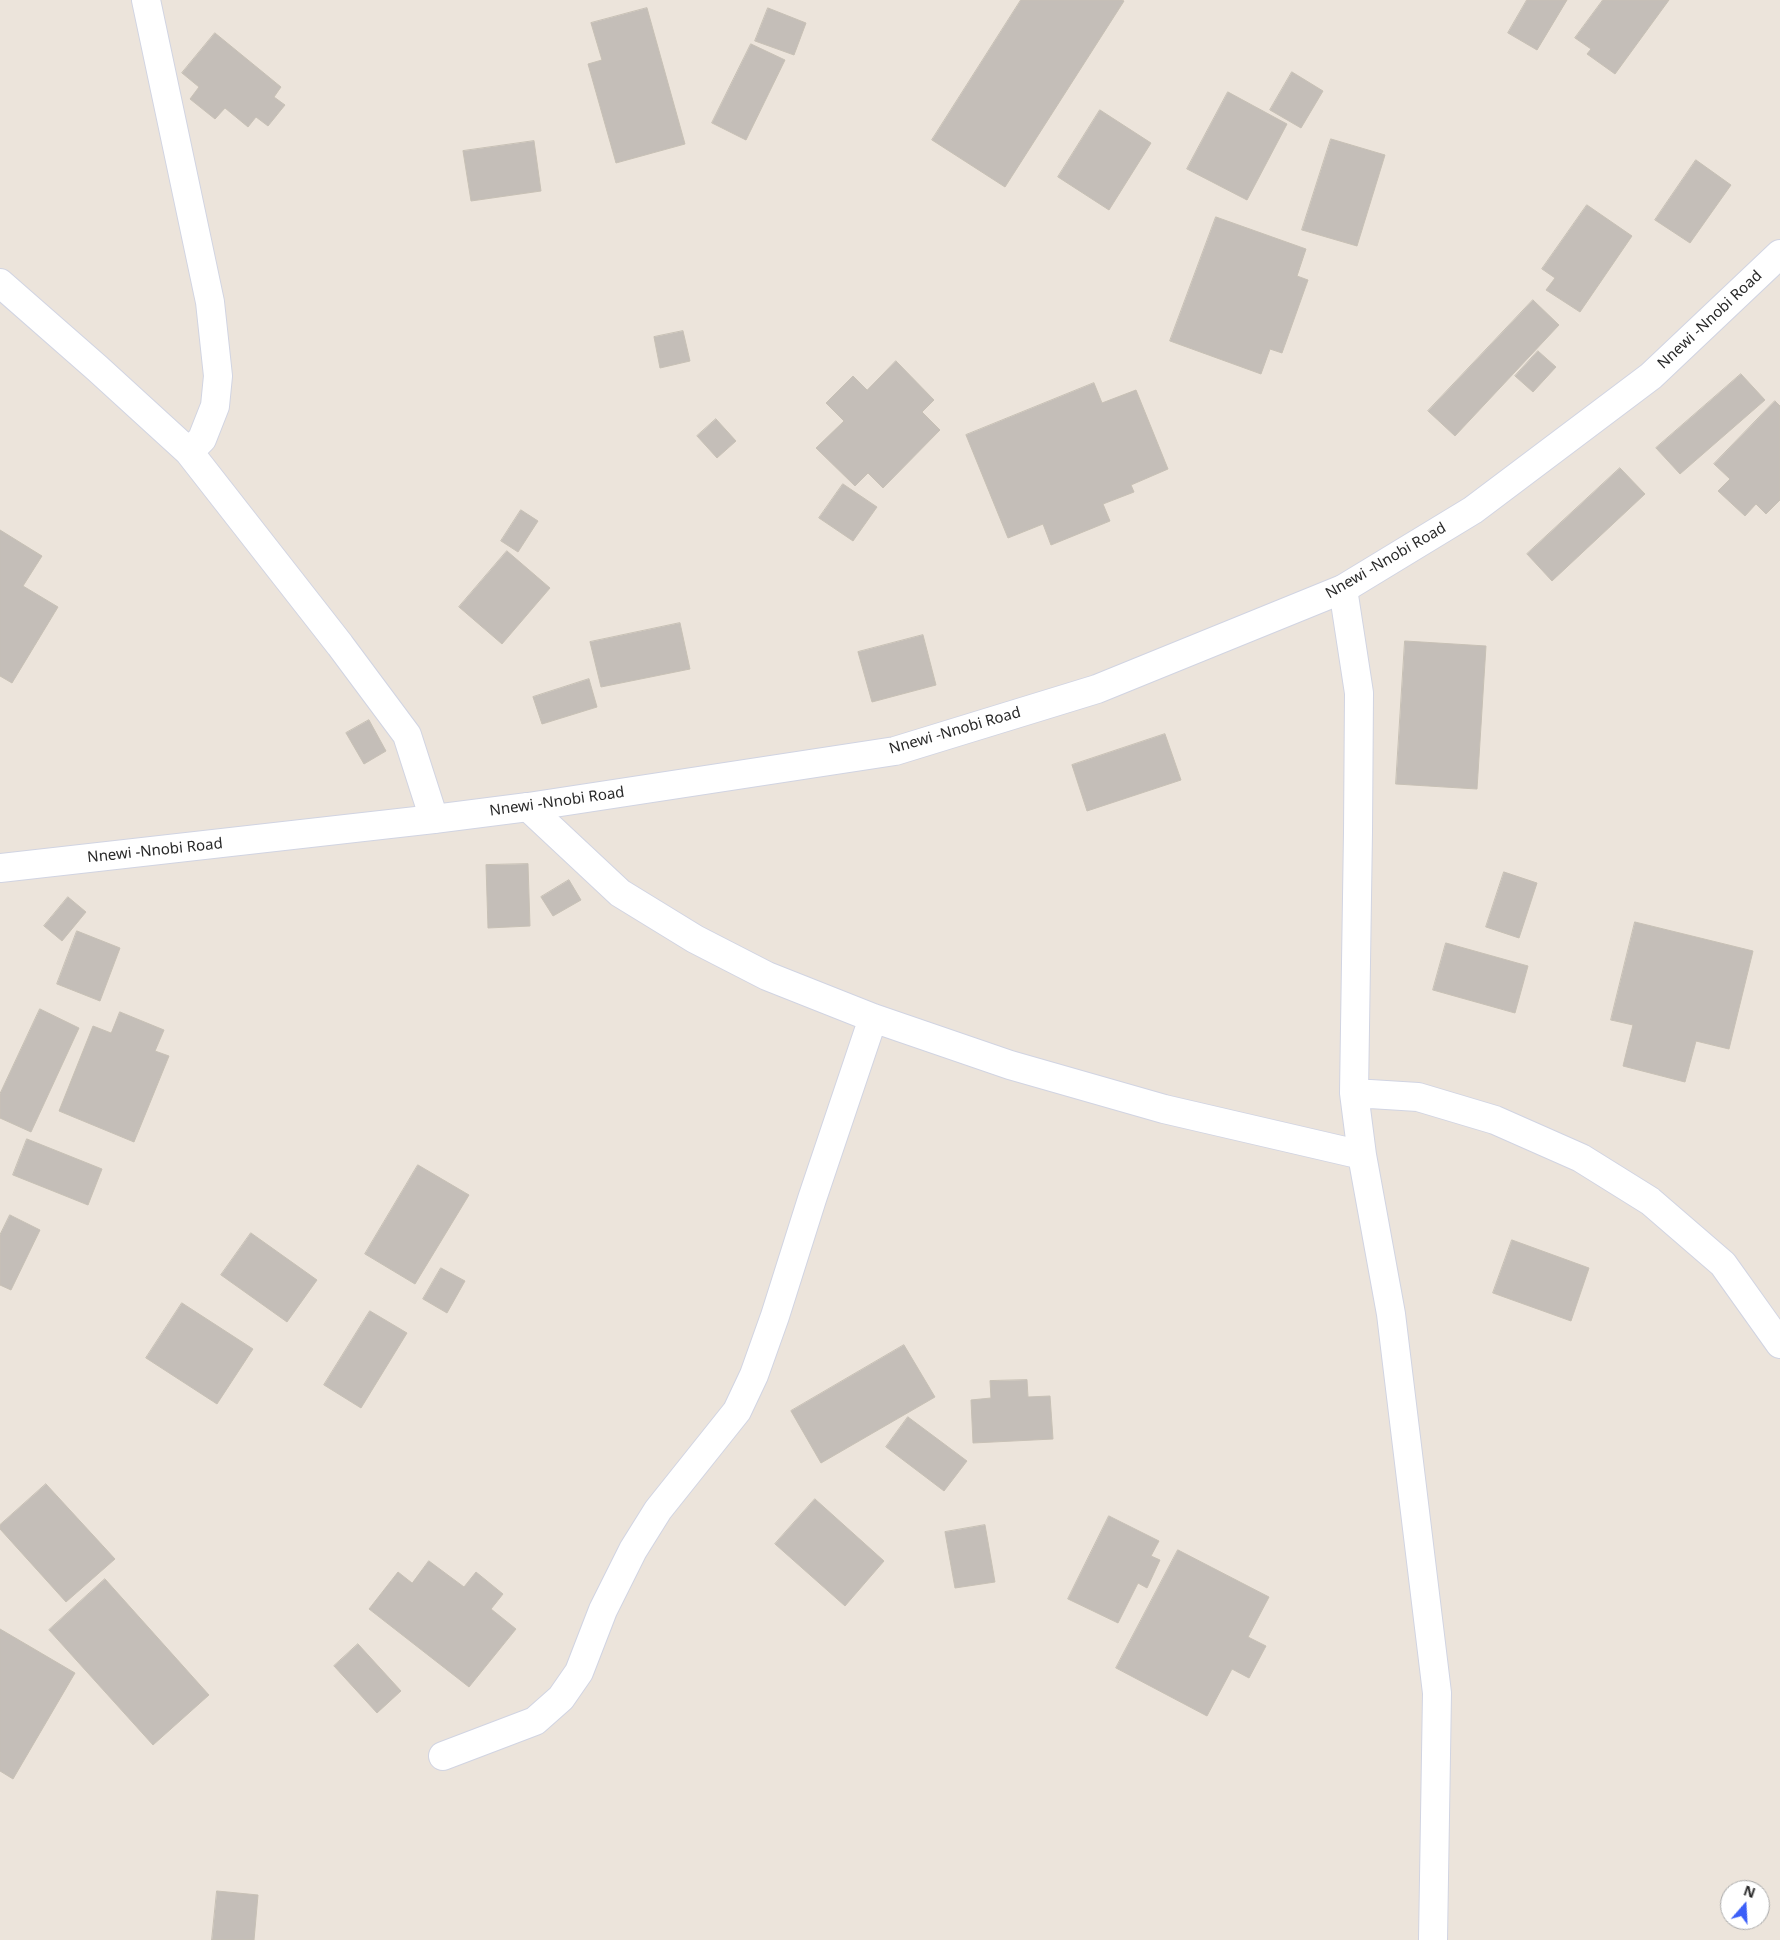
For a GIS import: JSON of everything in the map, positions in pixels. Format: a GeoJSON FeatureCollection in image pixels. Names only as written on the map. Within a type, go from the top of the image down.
{"type":"FeatureCollection","features":[{"type":"Feature","properties":{"kind":"street"},"geometry":{"type":"LineString","coordinates":[[146,0],[210,302],[218,376],[215,406],[202,438],[189,452]]}},
{"type":"Feature","properties":{"kind":"street","name":"Nnewi -Nnobi Road"},"geometry":{"type":"LineString","coordinates":[[0,868],[528,807],[895,751],[1097,689],[1343,589],[1474,510],[1651,376],[1780,254]]}},
{"type":"Feature","properties":{"kind":"street"},"geometry":{"type":"LineString","coordinates":[[0,284],[97,368],[189,452],[340,645],[407,735],[434,819]]}},
{"type":"Feature","properties":{"kind":"street"},"geometry":{"type":"LineString","coordinates":[[1343,589],[1359,693],[1354,1093],[1362,1155],[1391,1314],[1437,1693],[1433,1940]]}},
{"type":"Feature","properties":{"kind":"street"},"geometry":{"type":"LineString","coordinates":[[528,807],[620,893],[695,939],[767,976],[872,1018],[1010,1065],[1154,1106],[1362,1155]]}},
{"type":"Feature","properties":{"kind":"street"},"geometry":{"type":"LineString","coordinates":[[443,1756],[535,1721],[561,1698],[578,1672],[603,1610],[633,1550],[658,1510],[737,1411],[754,1375],[775,1316],[872,1018]]}},
{"type":"Feature","properties":{"kind":"street"},"geometry":{"type":"LineString","coordinates":[[1354,1093],[1418,1097],[1494,1120],[1581,1158],[1650,1200],[1723,1264],[1780,1344]]}},
{"type":"Feature","properties":{"kind":"building"},"geometry":{"type":"Polygon","coordinates":[[[1021,0],[1124,1],[1005,187],[932,140],[1021,0]]]}},
{"type":"Feature","properties":{"kind":"building"},"geometry":{"type":"Polygon","coordinates":[[[1527,0],[1567,0],[1537,50],[1508,33],[1527,0]]]}},
{"type":"Feature","properties":{"kind":"building"},"geometry":{"type":"Polygon","coordinates":[[[1603,0],[1669,0],[1615,74],[1587,54],[1591,49],[1575,38],[1603,0]]]}},
{"type":"Feature","properties":{"kind":"building"},"geometry":{"type":"Polygon","coordinates":[[[647,8],[685,144],[616,163],[588,64],[602,60],[591,23],[647,8]]]}},
{"type":"Feature","properties":{"kind":"building"},"geometry":{"type":"Polygon","coordinates":[[[768,8],[806,23],[794,55],[755,41],[768,8]]]}},
{"type":"Feature","properties":{"kind":"building"},"geometry":{"type":"Polygon","coordinates":[[[215,33],[281,87],[274,97],[285,105],[268,126],[256,117],[248,127],[225,108],[215,119],[190,99],[199,87],[182,73],[215,33]]]}},
{"type":"Feature","properties":{"kind":"building"},"geometry":{"type":"Polygon","coordinates":[[[751,44],[785,60],[746,140],[712,123],[751,44]]]}},
{"type":"Feature","properties":{"kind":"building"},"geometry":{"type":"Polygon","coordinates":[[[1292,72],[1323,91],[1301,128],[1270,110],[1292,72]]]}},
{"type":"Feature","properties":{"kind":"building"},"geometry":{"type":"Polygon","coordinates":[[[1228,92],[1287,124],[1247,200],[1187,169],[1228,92]]]}},
{"type":"Feature","properties":{"kind":"building"},"geometry":{"type":"Polygon","coordinates":[[[1100,110],[1151,143],[1109,210],[1058,177],[1100,110]]]}},
{"type":"Feature","properties":{"kind":"building"},"geometry":{"type":"Polygon","coordinates":[[[1331,139],[1385,155],[1357,246],[1302,230],[1331,139]]]}},
{"type":"Feature","properties":{"kind":"building"},"geometry":{"type":"Polygon","coordinates":[[[534,141],[541,191],[471,201],[463,151],[534,141]]]}},
{"type":"Feature","properties":{"kind":"building"},"geometry":{"type":"Polygon","coordinates":[[[1696,160],[1731,185],[1690,243],[1655,220],[1696,160]]]}},
{"type":"Feature","properties":{"kind":"building"},"geometry":{"type":"Polygon","coordinates":[[[1587,205],[1632,236],[1580,312],[1546,290],[1555,278],[1542,269],[1587,205]]]}},
{"type":"Feature","properties":{"kind":"building"},"geometry":{"type":"Polygon","coordinates":[[[1216,217],[1306,249],[1297,276],[1308,280],[1282,353],[1270,349],[1261,374],[1170,341],[1216,217]]]}},
{"type":"Feature","properties":{"kind":"building"},"geometry":{"type":"Polygon","coordinates":[[[1533,300],[1559,325],[1455,436],[1428,411],[1533,300]]]}},
{"type":"Feature","properties":{"kind":"building"},"geometry":{"type":"Polygon","coordinates":[[[683,331],[690,361],[660,368],[654,337],[683,331]]]}},
{"type":"Feature","properties":{"kind":"building"},"geometry":{"type":"Polygon","coordinates":[[[1538,351],[1556,367],[1533,392],[1515,376],[1538,351]]]}},
{"type":"Feature","properties":{"kind":"building"},"geometry":{"type":"Polygon","coordinates":[[[896,361],[934,400],[922,412],[940,430],[883,488],[868,473],[855,486],[816,448],[844,421],[826,403],[853,376],[867,390],[896,361]]]}},
{"type":"Feature","properties":{"kind":"building"},"geometry":{"type":"Polygon","coordinates":[[[1741,374],[1765,400],[1680,474],[1656,448],[1741,374]]]}},
{"type":"Feature","properties":{"kind":"building"},"geometry":{"type":"Polygon","coordinates":[[[1094,383],[1102,403],[1136,390],[1168,469],[1131,485],[1134,492],[1103,504],[1110,521],[1051,545],[1043,524],[1008,538],[966,435],[1094,383]]]}},
{"type":"Feature","properties":{"kind":"building"},"geometry":{"type":"Polygon","coordinates":[[[1775,401],[1780,406],[1780,500],[1766,514],[1756,504],[1745,516],[1718,491],[1730,479],[1714,464],[1775,401]]]}},
{"type":"Feature","properties":{"kind":"building"},"geometry":{"type":"Polygon","coordinates":[[[716,419],[736,441],[717,458],[697,436],[716,419]]]}},
{"type":"Feature","properties":{"kind":"building"},"geometry":{"type":"Polygon","coordinates":[[[1620,468],[1645,494],[1552,581],[1527,554],[1620,468]]]}},
{"type":"Feature","properties":{"kind":"building"},"geometry":{"type":"Polygon","coordinates":[[[843,484],[877,507],[853,541],[819,518],[843,484]]]}},
{"type":"Feature","properties":{"kind":"building"},"geometry":{"type":"Polygon","coordinates":[[[521,510],[538,521],[518,552],[501,541],[521,510]]]}},
{"type":"Feature","properties":{"kind":"building"},"geometry":{"type":"Polygon","coordinates":[[[0,530],[42,556],[23,586],[58,607],[12,683],[0,676],[0,530]]]}},
{"type":"Feature","properties":{"kind":"building"},"geometry":{"type":"Polygon","coordinates":[[[507,551],[550,588],[502,644],[459,607],[507,551]]]}},
{"type":"Feature","properties":{"kind":"building"},"geometry":{"type":"Polygon","coordinates":[[[680,623],[690,669],[601,687],[590,642],[680,623]]]}},
{"type":"Feature","properties":{"kind":"building"},"geometry":{"type":"Polygon","coordinates":[[[923,635],[936,685],[872,702],[858,652],[923,635]]]}},
{"type":"Feature","properties":{"kind":"building"},"geometry":{"type":"Polygon","coordinates":[[[1405,641],[1486,646],[1477,789],[1396,784],[1405,641]]]}},
{"type":"Feature","properties":{"kind":"building"},"geometry":{"type":"Polygon","coordinates":[[[589,679],[597,707],[542,724],[533,697],[589,679]]]}},
{"type":"Feature","properties":{"kind":"building"},"geometry":{"type":"Polygon","coordinates":[[[369,720],[386,751],[364,764],[346,733],[369,720]]]}},
{"type":"Feature","properties":{"kind":"building"},"geometry":{"type":"Polygon","coordinates":[[[1165,734],[1181,780],[1087,811],[1072,765],[1165,734]]]}},
{"type":"Feature","properties":{"kind":"building"},"geometry":{"type":"Polygon","coordinates":[[[528,864],[530,926],[488,928],[486,865],[528,864]]]}},
{"type":"Feature","properties":{"kind":"building"},"geometry":{"type":"Polygon","coordinates":[[[1504,872],[1537,883],[1519,938],[1486,927],[1504,872]]]}},
{"type":"Feature","properties":{"kind":"building"},"geometry":{"type":"Polygon","coordinates":[[[569,880],[581,900],[553,916],[541,897],[569,880]]]}},
{"type":"Feature","properties":{"kind":"building"},"geometry":{"type":"Polygon","coordinates":[[[68,897],[86,912],[62,941],[44,926],[68,897]]]}},
{"type":"Feature","properties":{"kind":"building"},"geometry":{"type":"Polygon","coordinates":[[[1635,922],[1753,951],[1729,1049],[1696,1041],[1685,1082],[1623,1066],[1633,1025],[1611,1020],[1635,922]]]}},
{"type":"Feature","properties":{"kind":"building"},"geometry":{"type":"Polygon","coordinates":[[[77,931],[120,948],[100,1001],[57,984],[77,931]]]}},
{"type":"Feature","properties":{"kind":"building"},"geometry":{"type":"Polygon","coordinates":[[[1446,943],[1528,966],[1515,1013],[1433,990],[1446,943]]]}},
{"type":"Feature","properties":{"kind":"building"},"geometry":{"type":"Polygon","coordinates":[[[40,1009],[79,1028],[31,1132],[0,1118],[0,1094],[40,1009]]]}},
{"type":"Feature","properties":{"kind":"building"},"geometry":{"type":"Polygon","coordinates":[[[120,1012],[164,1030],[155,1051],[169,1056],[134,1142],[59,1111],[93,1026],[111,1033],[120,1012]]]}},
{"type":"Feature","properties":{"kind":"building"},"geometry":{"type":"Polygon","coordinates":[[[27,1139],[102,1169],[88,1205],[13,1175],[27,1139]]]}},
{"type":"Feature","properties":{"kind":"building"},"geometry":{"type":"Polygon","coordinates":[[[418,1165],[469,1195],[415,1284],[365,1254],[418,1165]]]}},
{"type":"Feature","properties":{"kind":"building"},"geometry":{"type":"Polygon","coordinates":[[[10,1215],[40,1230],[11,1290],[0,1285],[0,1235],[10,1215]]]}},
{"type":"Feature","properties":{"kind":"building"},"geometry":{"type":"Polygon","coordinates":[[[251,1233],[317,1280],[287,1322],[221,1275],[251,1233]]]}},
{"type":"Feature","properties":{"kind":"building"},"geometry":{"type":"Polygon","coordinates":[[[1512,1240],[1589,1268],[1571,1321],[1493,1293],[1512,1240]]]}},
{"type":"Feature","properties":{"kind":"building"},"geometry":{"type":"Polygon","coordinates":[[[441,1268],[465,1281],[447,1313],[423,1299],[441,1268]]]}},
{"type":"Feature","properties":{"kind":"building"},"geometry":{"type":"Polygon","coordinates":[[[182,1303],[253,1349],[217,1404],[146,1358],[182,1303]]]}},
{"type":"Feature","properties":{"kind":"building"},"geometry":{"type":"Polygon","coordinates":[[[370,1311],[407,1333],[361,1408],[324,1385],[370,1311]]]}},
{"type":"Feature","properties":{"kind":"building"},"geometry":{"type":"Polygon","coordinates":[[[904,1345],[935,1397],[821,1463],[791,1411],[904,1345]]]}},
{"type":"Feature","properties":{"kind":"building"},"geometry":{"type":"Polygon","coordinates":[[[1027,1380],[1028,1397],[1050,1396],[1053,1439],[973,1443],[971,1400],[991,1398],[990,1381],[1027,1380]]]}},
{"type":"Feature","properties":{"kind":"building"},"geometry":{"type":"Polygon","coordinates":[[[908,1417],[967,1461],[944,1491],[886,1447],[908,1417]]]}},
{"type":"Feature","properties":{"kind":"building"},"geometry":{"type":"Polygon","coordinates":[[[46,1484],[115,1559],[66,1602],[0,1529],[0,1525],[46,1484]]]}},
{"type":"Feature","properties":{"kind":"building"},"geometry":{"type":"Polygon","coordinates":[[[815,1499],[884,1561],[845,1606],[775,1544],[815,1499]]]}},
{"type":"Feature","properties":{"kind":"building"},"geometry":{"type":"Polygon","coordinates":[[[1109,1516],[1159,1541],[1151,1556],[1160,1560],[1147,1588],[1138,1583],[1118,1623],[1068,1599],[1109,1516]]]}},
{"type":"Feature","properties":{"kind":"building"},"geometry":{"type":"Polygon","coordinates":[[[985,1525],[995,1582],[955,1588],[945,1532],[985,1525]]]}},
{"type":"Feature","properties":{"kind":"building"},"geometry":{"type":"Polygon","coordinates":[[[1178,1550],[1269,1597],[1248,1637],[1266,1646],[1249,1678],[1232,1669],[1207,1716],[1116,1668],[1178,1550]]]}},
{"type":"Feature","properties":{"kind":"building"},"geometry":{"type":"Polygon","coordinates":[[[429,1561],[464,1587],[476,1572],[503,1594],[491,1609],[516,1629],[469,1687],[369,1609],[398,1572],[412,1583],[429,1561]]]}},
{"type":"Feature","properties":{"kind":"building"},"geometry":{"type":"Polygon","coordinates":[[[105,1579],[209,1695],[153,1745],[49,1630],[105,1579]]]}},
{"type":"Feature","properties":{"kind":"building"},"geometry":{"type":"Polygon","coordinates":[[[0,1629],[75,1673],[13,1779],[0,1771],[0,1629]]]}},
{"type":"Feature","properties":{"kind":"building"},"geometry":{"type":"Polygon","coordinates":[[[358,1644],[401,1691],[377,1713],[334,1666],[358,1644]]]}},
{"type":"Feature","properties":{"kind":"building"},"geometry":{"type":"Polygon","coordinates":[[[217,1891],[258,1895],[254,1940],[212,1940],[217,1891]]]}}]}
